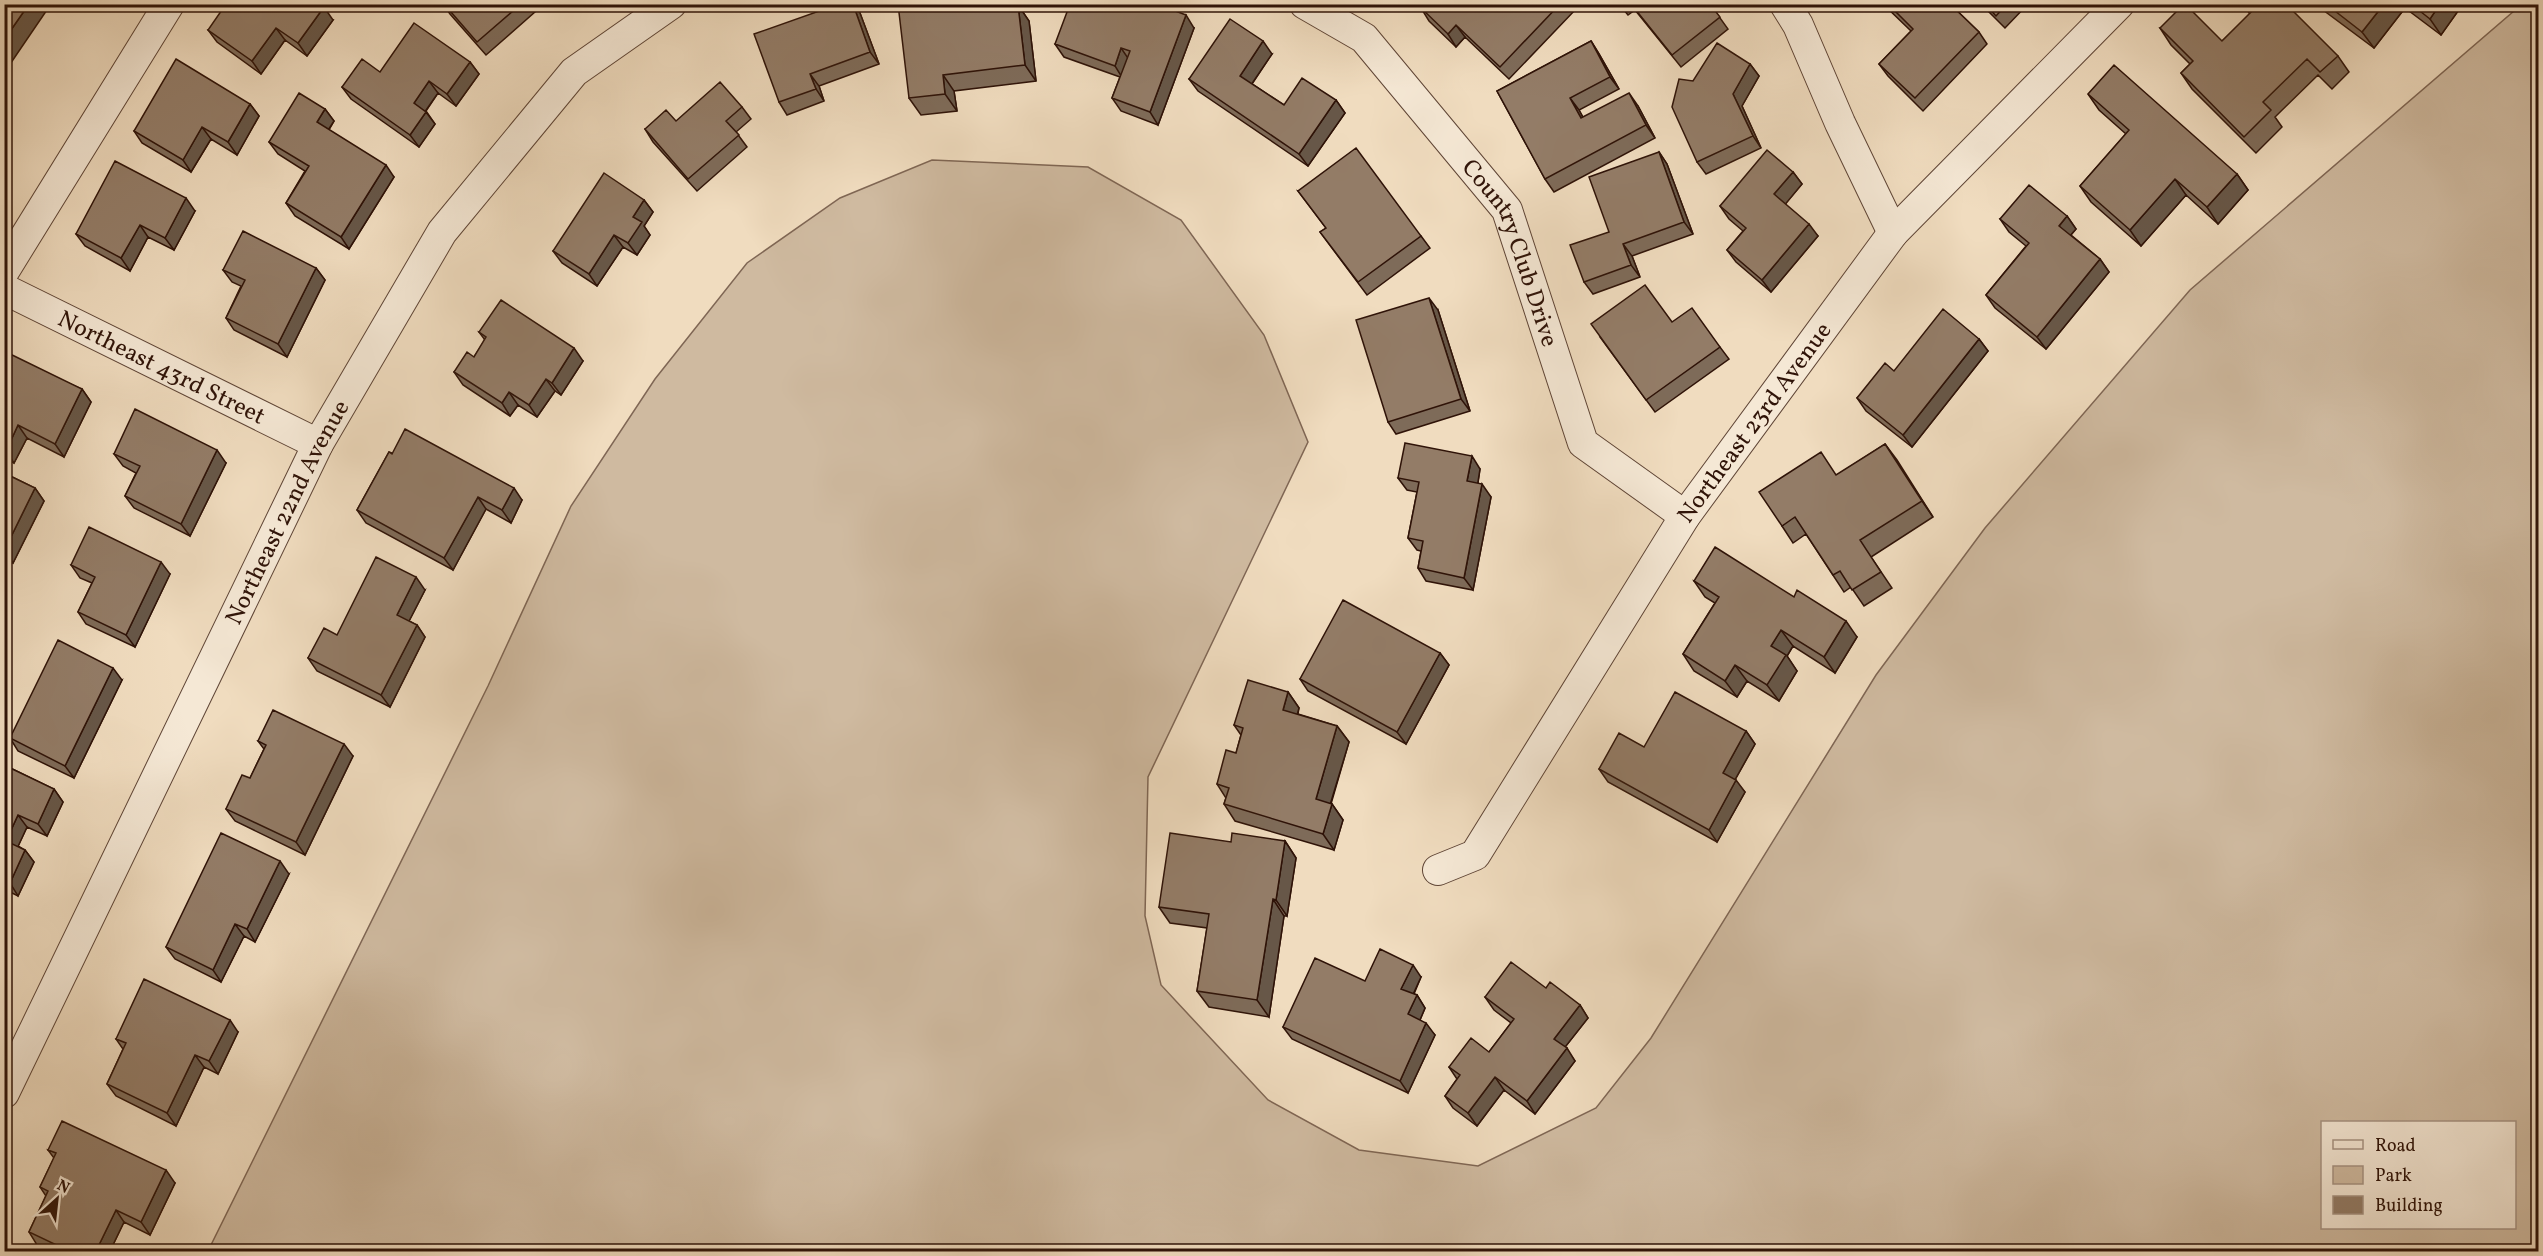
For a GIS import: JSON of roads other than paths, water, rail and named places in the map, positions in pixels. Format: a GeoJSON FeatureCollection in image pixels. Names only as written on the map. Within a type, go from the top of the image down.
{"type":"FeatureCollection","features":[{"type":"Feature","properties":{"kind":"street"},"geometry":{"type":"LineString","coordinates":[[4,271],[169,4]]}},
{"type":"Feature","properties":{"kind":"street","name":"Northeast 22nd Avenue"},"geometry":{"type":"LineString","coordinates":[[4,1094],[318,444],[442,232],[574,72],[671,4]]}},
{"type":"Feature","properties":{"kind":"street","name":"Country Club Drive"},"geometry":{"type":"LineString","coordinates":[[1305,4],[1364,38],[1507,210],[1583,443],[1685,516]]}},
{"type":"Feature","properties":{"kind":"street"},"geometry":{"type":"LineString","coordinates":[[1785,4],[1798,25],[1840,123],[1893,233]]}},
{"type":"Feature","properties":{"kind":"street","name":"Northeast 23rd Avenue"},"geometry":{"type":"LineString","coordinates":[[1438,870],[1475,855],[1685,516],[1893,233],[2119,4]]}},
{"type":"Feature","properties":{"kind":"street","name":"Northeast 43rd Street"},"geometry":{"type":"LineString","coordinates":[[4,288],[318,444]]}}]}
